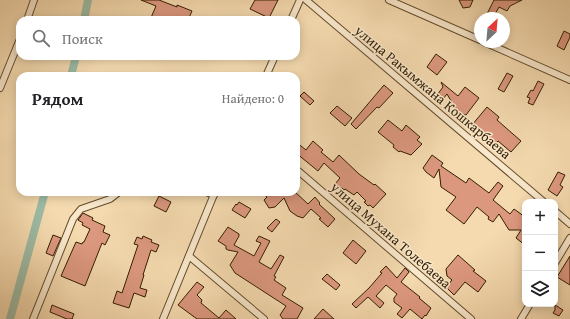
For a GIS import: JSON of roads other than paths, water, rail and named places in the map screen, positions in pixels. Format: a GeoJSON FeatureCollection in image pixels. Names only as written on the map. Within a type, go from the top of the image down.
{"type":"FeatureCollection","features":[{"type":"Feature","properties":{"kind":"street"},"geometry":{"type":"LineString","coordinates":[[28,16],[34,0]]}},
{"type":"Feature","properties":{"kind":"street"},"geometry":{"type":"LineString","coordinates":[[293,16],[300,0]]}},
{"type":"Feature","properties":{"kind":"street","name":"улица Ракымжана Кошкарбаева"},"geometry":{"type":"LineString","coordinates":[[306,0],[540,199]]}},
{"type":"Feature","properties":{"kind":"street"},"geometry":{"type":"LineString","coordinates":[[389,0],[474,37]]}},
{"type":"Feature","properties":{"kind":"street"},"geometry":{"type":"LineString","coordinates":[[498,48],[570,80]]}},
{"type":"Feature","properties":{"kind":"street"},"geometry":{"type":"LineString","coordinates":[[0,88],[16,49]]}},
{"type":"Feature","properties":{"kind":"street"},"geometry":{"type":"LineString","coordinates":[[268,72],[273,60]]}},
{"type":"Feature","properties":{"kind":"street","name":"улица Мухана Толебаева"},"geometry":{"type":"LineString","coordinates":[[300,171],[471,319]]}},
{"type":"Feature","properties":{"kind":"street"},"geometry":{"type":"LineString","coordinates":[[33,319],[73,218],[81,209],[110,199],[114,196]]}},
{"type":"Feature","properties":{"kind":"street"},"geometry":{"type":"LineString","coordinates":[[163,319],[214,196]]}},
{"type":"Feature","properties":{"kind":"street"},"geometry":{"type":"LineString","coordinates":[[558,214],[570,224]]}},
{"type":"Feature","properties":{"kind":"street"},"geometry":{"type":"LineString","coordinates":[[558,258],[570,238]]}},
{"type":"Feature","properties":{"kind":"street"},"geometry":{"type":"LineString","coordinates":[[189,256],[264,319]]}},
{"type":"Feature","properties":{"kind":"street"},"geometry":{"type":"LineString","coordinates":[[521,319],[528,307]]}},
{"type":"Feature","properties":{"kind":"waterway"},"geometry":{"type":"LineString","coordinates":[[85,16],[88,0]]}},
{"type":"Feature","properties":{"kind":"waterway"},"geometry":{"type":"LineString","coordinates":[[72,72],[75,60]]}},
{"type":"Feature","properties":{"kind":"waterway"},"geometry":{"type":"LineString","coordinates":[[10,319],[44,196]]}}]}
